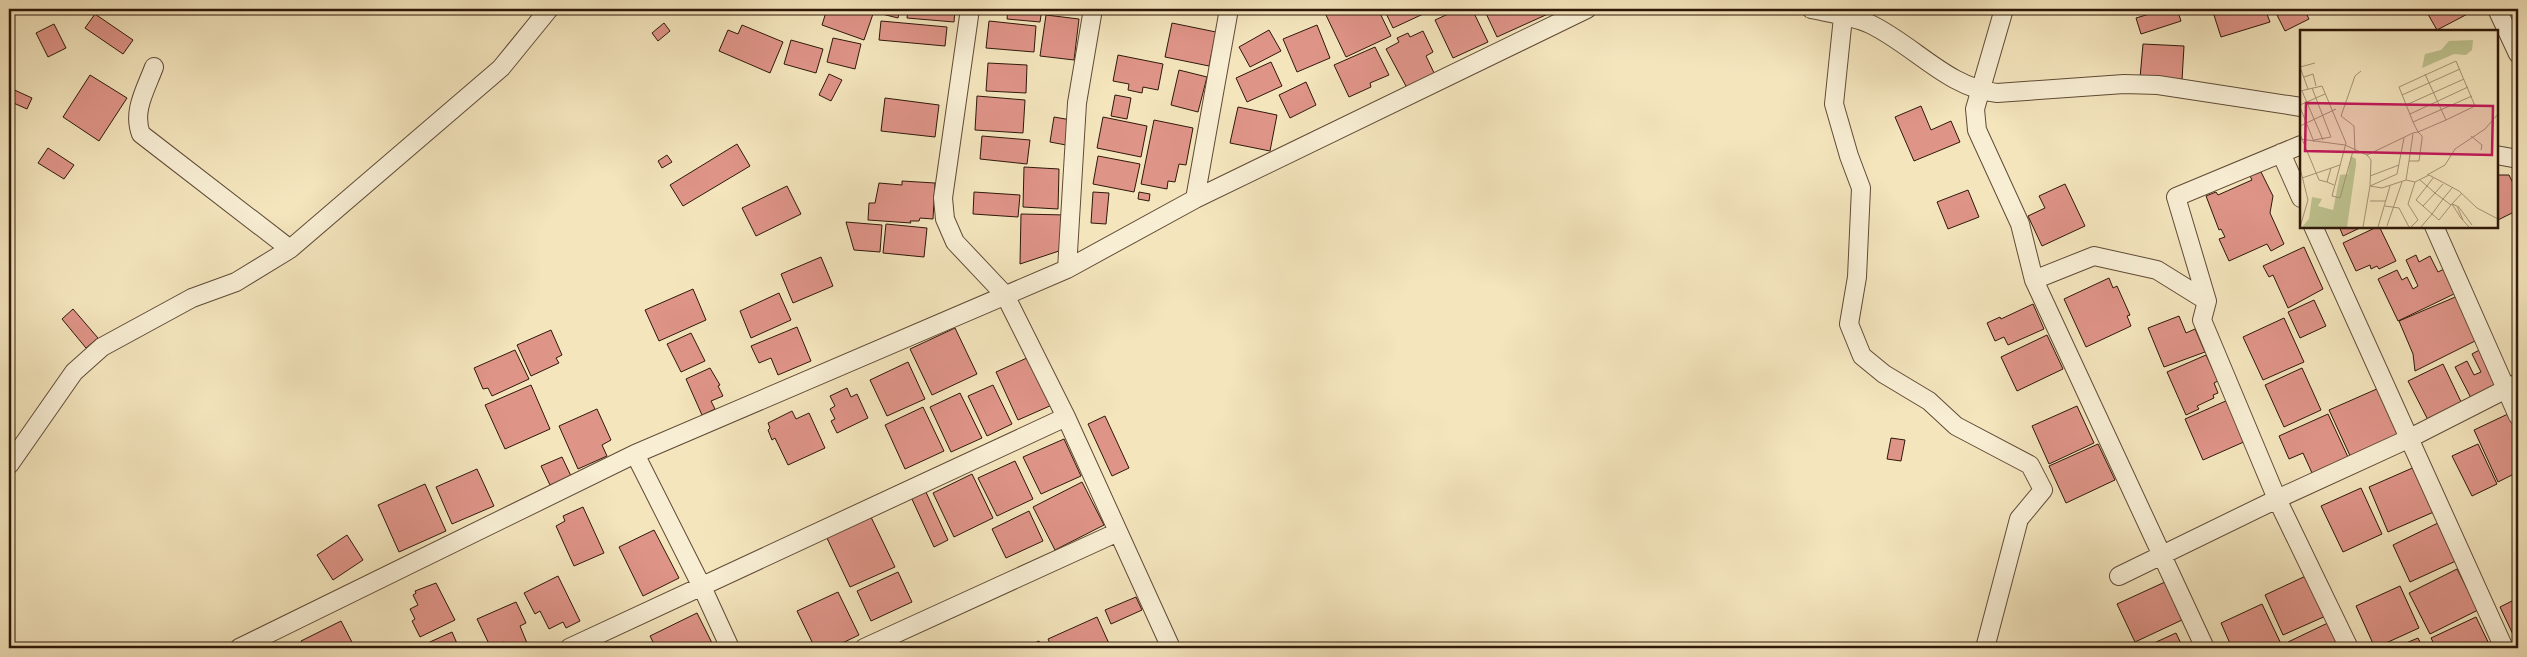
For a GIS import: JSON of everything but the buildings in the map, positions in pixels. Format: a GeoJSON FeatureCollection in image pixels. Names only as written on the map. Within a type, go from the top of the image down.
{"type":"FeatureCollection","features":[{"type":"Feature","properties":{"kind":"street"},"geometry":{"type":"LineString","coordinates":[[9,465],[74,372],[102,347],[192,298],[236,282],[290,248],[501,68],[549,9]]}},
{"type":"Feature","properties":{"kind":"street"},"geometry":{"type":"LineString","coordinates":[[970,9],[943,198],[945,219],[955,242],[1005,295],[1066,417],[1171,648]]}},
{"type":"Feature","properties":{"kind":"street"},"geometry":{"type":"LineString","coordinates":[[1067,269],[1077,103],[1093,9]]}},
{"type":"Feature","properties":{"kind":"street"},"geometry":{"type":"LineString","coordinates":[[1195,199],[1229,9]]}},
{"type":"Feature","properties":{"kind":"street"},"geometry":{"type":"LineString","coordinates":[[239,648],[635,454],[1067,269],[1195,199],[1587,9]]}},
{"type":"Feature","properties":{"kind":"street"},"geometry":{"type":"LineString","coordinates":[[1811,9],[1844,17],[1870,16],[1903,42],[1966,85],[1981,91],[2005,93],[2124,84],[2158,85],[2300,107]]}},
{"type":"Feature","properties":{"kind":"street"},"geometry":{"type":"LineString","coordinates":[[2004,9],[1975,109],[1977,130],[2020,224],[2034,280],[2164,556],[2205,648]]}},
{"type":"Feature","properties":{"kind":"street"},"geometry":{"type":"LineString","coordinates":[[2497,9],[2518,54]]}},
{"type":"Feature","properties":{"kind":"street"},"geometry":{"type":"LineString","coordinates":[[1844,17],[1834,104],[1849,156],[1861,188],[1857,277],[1849,324],[1862,356],[1884,374],[1929,401],[1956,426],[2030,465],[2043,490],[2018,519],[1985,648]]}},
{"type":"Feature","properties":{"kind":"street"},"geometry":{"type":"LineString","coordinates":[[154,67],[138,107],[137,123],[141,134],[290,248]]}},
{"type":"Feature","properties":{"kind":"street"},"geometry":{"type":"LineString","coordinates":[[2300,145],[2176,197],[2208,301],[2202,320],[2277,499],[2349,648]]}},
{"type":"Feature","properties":{"kind":"street"},"geometry":{"type":"LineString","coordinates":[[2280,153],[2300,196]]}},
{"type":"Feature","properties":{"kind":"street"},"geometry":{"type":"LineString","coordinates":[[2497,155],[2518,159]]}},
{"type":"Feature","properties":{"kind":"street"},"geometry":{"type":"LineString","coordinates":[[2314,228],[2504,648]]}},
{"type":"Feature","properties":{"kind":"street"},"geometry":{"type":"LineString","coordinates":[[2435,228],[2512,386],[2518,416]]}},
{"type":"Feature","properties":{"kind":"street"},"geometry":{"type":"LineString","coordinates":[[2034,280],[2094,256],[2157,270],[2208,301]]}},
{"type":"Feature","properties":{"kind":"street"},"geometry":{"type":"LineString","coordinates":[[2119,576],[2164,556],[2277,499],[2408,438],[2512,386]]}},
{"type":"Feature","properties":{"kind":"street"},"geometry":{"type":"LineString","coordinates":[[569,648],[1066,417]]}},
{"type":"Feature","properties":{"kind":"street"},"geometry":{"type":"LineString","coordinates":[[635,454],[702,586],[730,648]]}},
{"type":"Feature","properties":{"kind":"street"},"geometry":{"type":"LineString","coordinates":[[864,648],[1118,532]]}}]}
